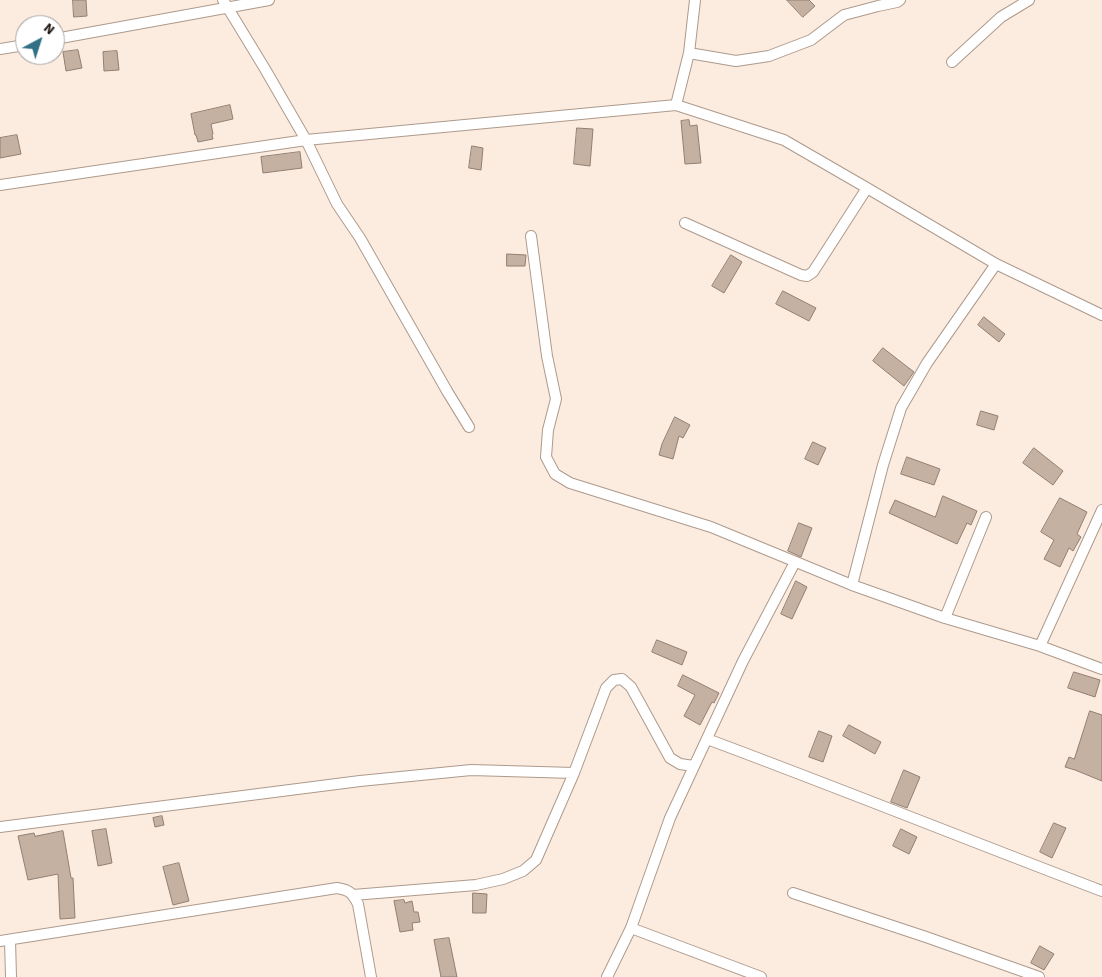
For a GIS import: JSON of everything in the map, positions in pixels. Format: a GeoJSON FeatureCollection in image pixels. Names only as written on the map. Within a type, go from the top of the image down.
{"type":"FeatureCollection","features":[{"type":"Feature","properties":{"kind":"street"},"geometry":{"type":"LineString","coordinates":[[65,37],[225,4],[269,0]]}},
{"type":"Feature","properties":{"kind":"street"},"geometry":{"type":"LineString","coordinates":[[676,105],[688,53],[695,0]]}},
{"type":"Feature","properties":{"kind":"street"},"geometry":{"type":"LineString","coordinates":[[688,53],[736,61],[769,56],[811,40],[844,16],[900,0]]}},
{"type":"Feature","properties":{"kind":"street"},"geometry":{"type":"LineString","coordinates":[[952,62],[1001,17],[1029,0]]}},
{"type":"Feature","properties":{"kind":"street"},"geometry":{"type":"LineString","coordinates":[[225,4],[306,140],[337,204],[360,238],[469,427]]}},
{"type":"Feature","properties":{"kind":"street"},"geometry":{"type":"LineString","coordinates":[[0,49],[15,47]]}},
{"type":"Feature","properties":{"kind":"street"},"geometry":{"type":"LineString","coordinates":[[0,185],[306,140],[676,105],[784,140],[996,264],[1102,315]]}},
{"type":"Feature","properties":{"kind":"street"},"geometry":{"type":"LineString","coordinates":[[685,223],[807,276],[813,272],[867,188]]}},
{"type":"Feature","properties":{"kind":"street"},"geometry":{"type":"LineString","coordinates":[[531,236],[547,356],[556,399],[548,430],[546,457],[555,474],[570,483],[711,527],[852,585],[945,618],[1040,646],[1102,669]]}},
{"type":"Feature","properties":{"kind":"street"},"geometry":{"type":"LineString","coordinates":[[852,585],[883,465],[901,408],[927,363],[996,264]]}},
{"type":"Feature","properties":{"kind":"street"},"geometry":{"type":"LineString","coordinates":[[1040,646],[1102,510]]}},
{"type":"Feature","properties":{"kind":"street"},"geometry":{"type":"LineString","coordinates":[[945,618],[986,517]]}},
{"type":"Feature","properties":{"kind":"street"},"geometry":{"type":"LineString","coordinates":[[607,977],[631,928],[670,818],[743,661],[795,562]]}},
{"type":"Feature","properties":{"kind":"street"},"geometry":{"type":"LineString","coordinates":[[353,895],[476,885],[503,879],[523,871],[536,860],[574,773],[606,688],[614,680],[622,679],[630,688],[670,758],[680,764],[694,766]]}},
{"type":"Feature","properties":{"kind":"street"},"geometry":{"type":"LineString","coordinates":[[707,739],[1102,891]]}},
{"type":"Feature","properties":{"kind":"street"},"geometry":{"type":"LineString","coordinates":[[0,827],[360,781],[471,770],[574,773]]}},
{"type":"Feature","properties":{"kind":"street"},"geometry":{"type":"LineString","coordinates":[[11,977],[5,941],[337,888],[346,890],[353,895],[358,904],[371,977]]}},
{"type":"Feature","properties":{"kind":"street"},"geometry":{"type":"LineString","coordinates":[[793,893],[1039,977]]}},
{"type":"Feature","properties":{"kind":"street"},"geometry":{"type":"LineString","coordinates":[[631,928],[761,977]]}},
{"type":"Feature","properties":{"kind":"building"},"geometry":{"type":"Polygon","coordinates":[[[73,0],[86,0],[87,16],[74,17],[73,0]]]}},
{"type":"Feature","properties":{"kind":"building"},"geometry":{"type":"Polygon","coordinates":[[[787,0],[809,0],[815,6],[803,17],[787,0]]]}},
{"type":"Feature","properties":{"kind":"building"},"geometry":{"type":"Polygon","coordinates":[[[78,50],[82,68],[66,71],[65,52],[78,50]]]}},
{"type":"Feature","properties":{"kind":"building"},"geometry":{"type":"Polygon","coordinates":[[[117,51],[119,70],[104,71],[103,52],[117,51]]]}},
{"type":"Feature","properties":{"kind":"building"},"geometry":{"type":"Polygon","coordinates":[[[230,105],[233,119],[211,124],[213,139],[198,142],[191,114],[230,105]]]}},
{"type":"Feature","properties":{"kind":"building"},"geometry":{"type":"Polygon","coordinates":[[[689,120],[690,126],[697,125],[701,163],[685,164],[681,121],[689,120]]]}},
{"type":"Feature","properties":{"kind":"building"},"geometry":{"type":"Polygon","coordinates":[[[577,128],[593,129],[590,166],[574,164],[577,128]]]}},
{"type":"Feature","properties":{"kind":"building"},"geometry":{"type":"Polygon","coordinates":[[[17,135],[21,154],[0,158],[0,138],[17,135]]]}},
{"type":"Feature","properties":{"kind":"building"},"geometry":{"type":"Polygon","coordinates":[[[472,146],[483,148],[481,170],[469,168],[472,146]]]}},
{"type":"Feature","properties":{"kind":"building"},"geometry":{"type":"Polygon","coordinates":[[[300,152],[302,168],[263,173],[261,157],[300,152]]]}},
{"type":"Feature","properties":{"kind":"building"},"geometry":{"type":"Polygon","coordinates":[[[507,254],[526,255],[525,266],[507,266],[507,254]]]}},
{"type":"Feature","properties":{"kind":"building"},"geometry":{"type":"Polygon","coordinates":[[[731,255],[742,262],[724,293],[712,286],[731,255]]]}},
{"type":"Feature","properties":{"kind":"building"},"geometry":{"type":"Polygon","coordinates":[[[783,291],[816,308],[809,321],[776,304],[783,291]]]}},
{"type":"Feature","properties":{"kind":"building"},"geometry":{"type":"Polygon","coordinates":[[[984,317],[1005,334],[999,342],[978,325],[984,317]]]}},
{"type":"Feature","properties":{"kind":"building"},"geometry":{"type":"Polygon","coordinates":[[[883,348],[914,372],[904,386],[873,361],[883,348]]]}},
{"type":"Feature","properties":{"kind":"building"},"geometry":{"type":"Polygon","coordinates":[[[981,411],[998,416],[994,430],[977,425],[981,411]]]}},
{"type":"Feature","properties":{"kind":"building"},"geometry":{"type":"Polygon","coordinates":[[[675,417],[690,425],[683,438],[679,436],[673,459],[659,455],[662,444],[675,417]]]}},
{"type":"Feature","properties":{"kind":"building"},"geometry":{"type":"Polygon","coordinates":[[[813,442],[826,448],[818,465],[805,459],[813,442]]]}},
{"type":"Feature","properties":{"kind":"building"},"geometry":{"type":"Polygon","coordinates":[[[1034,448],[1063,471],[1053,485],[1023,463],[1034,448]]]}},
{"type":"Feature","properties":{"kind":"building"},"geometry":{"type":"Polygon","coordinates":[[[907,457],[940,469],[934,485],[901,474],[907,457]]]}},
{"type":"Feature","properties":{"kind":"building"},"geometry":{"type":"Polygon","coordinates":[[[943,496],[977,511],[971,525],[967,523],[957,544],[889,513],[895,500],[935,517],[943,496]]]}},
{"type":"Feature","properties":{"kind":"building"},"geometry":{"type":"Polygon","coordinates":[[[1060,498],[1087,512],[1077,534],[1081,537],[1073,551],[1069,548],[1060,567],[1044,559],[1054,540],[1041,532],[1060,498]]]}},
{"type":"Feature","properties":{"kind":"building"},"geometry":{"type":"Polygon","coordinates":[[[799,523],[812,528],[801,557],[788,551],[799,523]]]}},
{"type":"Feature","properties":{"kind":"building"},"geometry":{"type":"Polygon","coordinates":[[[796,581],[807,587],[792,619],[781,614],[796,581]]]}},
{"type":"Feature","properties":{"kind":"building"},"geometry":{"type":"Polygon","coordinates":[[[657,640],[687,652],[682,665],[652,652],[657,640]]]}},
{"type":"Feature","properties":{"kind":"building"},"geometry":{"type":"Polygon","coordinates":[[[1074,672],[1100,680],[1095,697],[1068,688],[1074,672]]]}},
{"type":"Feature","properties":{"kind":"building"},"geometry":{"type":"Polygon","coordinates":[[[683,675],[719,693],[700,725],[684,716],[695,695],[678,686],[683,675]]]}},
{"type":"Feature","properties":{"kind":"building"},"geometry":{"type":"Polygon","coordinates":[[[1090,711],[1102,715],[1102,781],[1065,767],[1069,757],[1074,759],[1090,711]]]}},
{"type":"Feature","properties":{"kind":"building"},"geometry":{"type":"Polygon","coordinates":[[[849,725],[881,742],[875,754],[843,736],[849,725]]]}},
{"type":"Feature","properties":{"kind":"building"},"geometry":{"type":"Polygon","coordinates":[[[819,731],[832,736],[823,762],[809,757],[819,731]]]}},
{"type":"Feature","properties":{"kind":"building"},"geometry":{"type":"Polygon","coordinates":[[[904,770],[920,777],[907,808],[891,802],[904,770]]]}},
{"type":"Feature","properties":{"kind":"building"},"geometry":{"type":"Polygon","coordinates":[[[162,816],[164,825],[155,827],[153,818],[162,816]]]}},
{"type":"Feature","properties":{"kind":"building"},"geometry":{"type":"Polygon","coordinates":[[[1054,823],[1066,828],[1052,858],[1040,852],[1054,823]]]}},
{"type":"Feature","properties":{"kind":"building"},"geometry":{"type":"Polygon","coordinates":[[[106,829],[112,863],[98,866],[92,831],[106,829]]]}},
{"type":"Feature","properties":{"kind":"building"},"geometry":{"type":"Polygon","coordinates":[[[901,829],[917,837],[909,854],[893,846],[901,829]]]}},
{"type":"Feature","properties":{"kind":"building"},"geometry":{"type":"Polygon","coordinates":[[[63,831],[71,878],[73,878],[75,918],[60,919],[58,874],[28,880],[18,836],[34,833],[35,836],[63,831]]]}},
{"type":"Feature","properties":{"kind":"building"},"geometry":{"type":"Polygon","coordinates":[[[179,863],[189,901],[173,905],[163,867],[179,863]]]}},
{"type":"Feature","properties":{"kind":"building"},"geometry":{"type":"Polygon","coordinates":[[[473,893],[487,894],[486,913],[473,913],[473,893]]]}},
{"type":"Feature","properties":{"kind":"building"},"geometry":{"type":"Polygon","coordinates":[[[404,900],[405,903],[412,901],[414,912],[418,912],[420,922],[412,923],[413,930],[400,932],[394,901],[404,900]]]}},
{"type":"Feature","properties":{"kind":"building"},"geometry":{"type":"Polygon","coordinates":[[[449,938],[457,977],[441,977],[434,940],[449,938]]]}},
{"type":"Feature","properties":{"kind":"building"},"geometry":{"type":"Polygon","coordinates":[[[1040,946],[1054,954],[1044,970],[1031,963],[1040,946]]]}}]}
